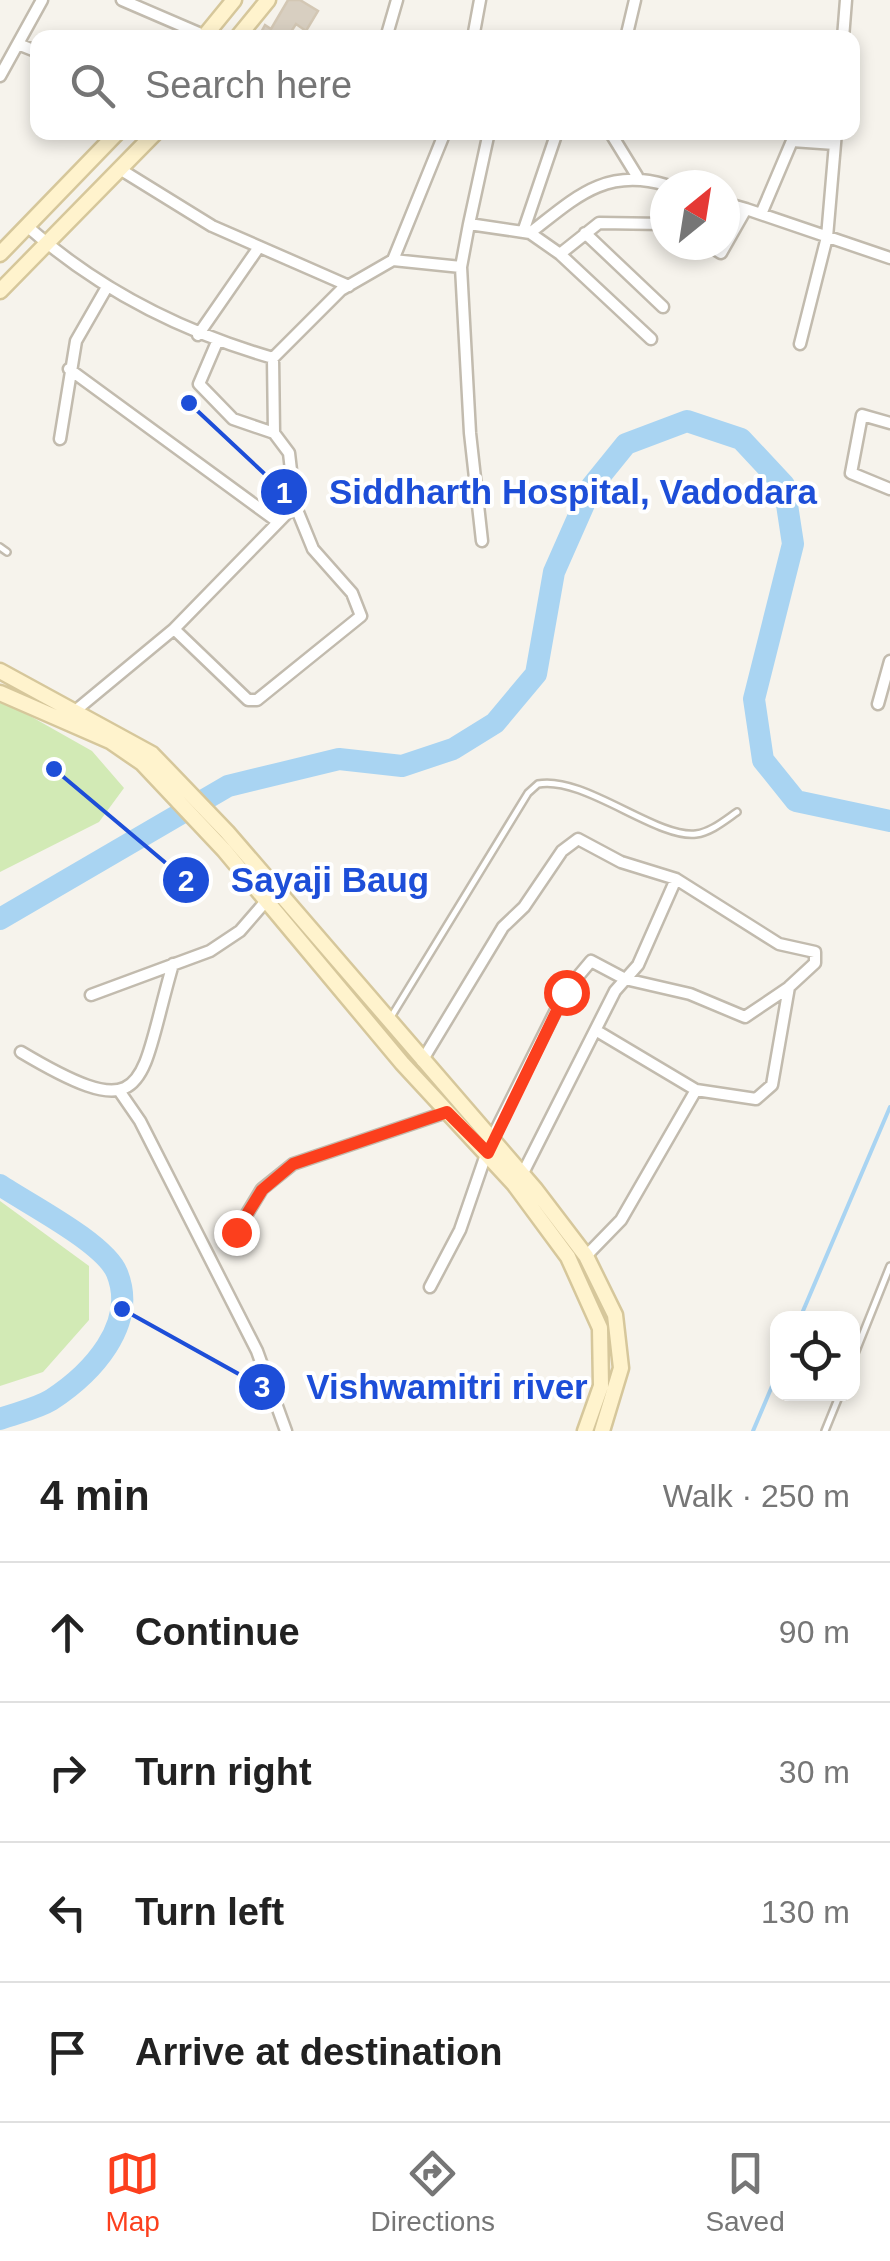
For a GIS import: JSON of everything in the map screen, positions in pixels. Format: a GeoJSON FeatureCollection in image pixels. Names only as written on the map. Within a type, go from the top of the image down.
{"type":"FeatureCollection","features":[{"type":"Feature","properties":{"kind":"street"},"geometry":{"type":"LineString","coordinates":[[0,76],[42,0]]}},
{"type":"Feature","properties":{"kind":"street"},"geometry":{"type":"LineString","coordinates":[[122,0],[190,30]]}},
{"type":"Feature","properties":{"kind":"street"},"geometry":{"type":"LineString","coordinates":[[211,30],[234,0]]}},
{"type":"Feature","properties":{"kind":"street"},"geometry":{"type":"LineString","coordinates":[[244,30],[268,0]]}},
{"type":"Feature","properties":{"kind":"street"},"geometry":{"type":"LineString","coordinates":[[388,30],[397,0]]}},
{"type":"Feature","properties":{"kind":"street"},"geometry":{"type":"LineString","coordinates":[[474,30],[480,0]]}},
{"type":"Feature","properties":{"kind":"street"},"geometry":{"type":"LineString","coordinates":[[628,30],[635,0],[648,0]]}},
{"type":"Feature","properties":{"kind":"street"},"geometry":{"type":"LineString","coordinates":[[844,30],[846,0]]}},
{"type":"Feature","properties":{"kind":"street"},"geometry":{"type":"LineString","coordinates":[[18,44],[30,49]]}},
{"type":"Feature","properties":{"kind":"street"},"geometry":{"type":"LineString","coordinates":[[0,254],[110,140]]}},
{"type":"Feature","properties":{"kind":"street"},"geometry":{"type":"LineString","coordinates":[[0,291],[49,246],[149,140]]}},
{"type":"Feature","properties":{"kind":"street"},"geometry":{"type":"LineString","coordinates":[[393,260],[442,140]]}},
{"type":"Feature","properties":{"kind":"street"},"geometry":{"type":"LineString","coordinates":[[482,541],[470,433],[461,268],[487,140]]}},
{"type":"Feature","properties":{"kind":"street"},"geometry":{"type":"LineString","coordinates":[[526,232],[555,140]]}},
{"type":"Feature","properties":{"kind":"street"},"geometry":{"type":"LineString","coordinates":[[615,140],[637,176]]}},
{"type":"Feature","properties":{"kind":"street"},"geometry":{"type":"LineString","coordinates":[[760,214],[792,141],[807,140]]}},
{"type":"Feature","properties":{"kind":"street"},"geometry":{"type":"LineString","coordinates":[[800,344],[827,237],[836,140]]}},
{"type":"Feature","properties":{"kind":"street"},"geometry":{"type":"LineString","coordinates":[[123,171],[212,226],[349,286]]}},
{"type":"Feature","properties":{"kind":"street"},"geometry":{"type":"LineString","coordinates":[[526,232],[588,188],[637,176],[650,180]]}},
{"type":"Feature","properties":{"kind":"street"},"geometry":{"type":"LineString","coordinates":[[740,207],[890,258]]}},
{"type":"Feature","properties":{"kind":"street"},"geometry":{"type":"LineString","coordinates":[[740,220],[746,209]]}},
{"type":"Feature","properties":{"kind":"street"},"geometry":{"type":"LineString","coordinates":[[560,254],[599,223],[650,224]]}},
{"type":"Feature","properties":{"kind":"street"},"geometry":{"type":"LineString","coordinates":[[470,224],[526,232],[560,254],[651,339]]}},
{"type":"Feature","properties":{"kind":"street"},"geometry":{"type":"LineString","coordinates":[[28,227],[107,287],[198,335],[273,358]]}},
{"type":"Feature","properties":{"kind":"street"},"geometry":{"type":"LineString","coordinates":[[585,232],[663,307]]}},
{"type":"Feature","properties":{"kind":"street"},"geometry":{"type":"LineString","coordinates":[[198,335],[259,248]]}},
{"type":"Feature","properties":{"kind":"street"},"geometry":{"type":"LineString","coordinates":[[274,433],[273,358],[349,286],[393,260],[461,268]]}},
{"type":"Feature","properties":{"kind":"street"},"geometry":{"type":"LineString","coordinates":[[60,440],[76,341],[107,287]]}},
{"type":"Feature","properties":{"kind":"street"},"geometry":{"type":"LineString","coordinates":[[174,629],[248,700],[257,700],[361,616],[352,593],[313,549],[295,505],[289,453],[274,433],[233,419],[199,384],[216,342]]}},
{"type":"Feature","properties":{"kind":"street"},"geometry":{"type":"LineString","coordinates":[[69,369],[278,522]]}},
{"type":"Feature","properties":{"kind":"street"},"geometry":{"type":"LineString","coordinates":[[890,423],[862,416],[851,473],[890,488]]}},
{"type":"Feature","properties":{"kind":"street"},"geometry":{"type":"LineString","coordinates":[[75,711],[174,629],[295,505]]}},
{"type":"Feature","properties":{"kind":"street"},"geometry":{"type":"LineString","coordinates":[[878,704],[890,661]]}},
{"type":"Feature","properties":{"kind":"street"},"geometry":{"type":"LineString","coordinates":[[0,671],[75,711],[147,758],[227,832],[490,1146],[568,1258],[594,1310],[602,1362],[600,1386],[585,1431]]}},
{"type":"Feature","properties":{"kind":"street"},"geometry":{"type":"LineString","coordinates":[[0,693],[147,758],[447,1112],[522,1175],[606,1287],[621,1342],[621,1368],[602,1431]]}},
{"type":"Feature","properties":{"kind":"street"},"geometry":{"type":"LineString","coordinates":[[422,1061],[503,927],[524,907],[562,851],[578,839],[610,858],[676,879],[778,944],[815,952],[815,963],[789,987],[745,1017],[690,994],[625,980],[591,961],[585,965],[566,992],[490,1146],[460,1230],[430,1287]]}},
{"type":"Feature","properties":{"kind":"street"},"geometry":{"type":"LineString","coordinates":[[522,1175],[625,980],[638,965],[676,879]]}},
{"type":"Feature","properties":{"kind":"street"},"geometry":{"type":"LineString","coordinates":[[91,995],[228,941],[266,901]]}},
{"type":"Feature","properties":{"kind":"street"},"geometry":{"type":"LineString","coordinates":[[21,1052],[77,1086],[102,1093],[120,1092],[140,1077],[173,964]]}},
{"type":"Feature","properties":{"kind":"street"},"geometry":{"type":"LineString","coordinates":[[597,1031],[696,1090],[756,1098],[772,1085],[789,987]]}},
{"type":"Feature","properties":{"kind":"street"},"geometry":{"type":"LineString","coordinates":[[586,1256],[622,1220],[696,1090]]}},
{"type":"Feature","properties":{"kind":"street"},"geometry":{"type":"LineString","coordinates":[[120,1092],[140,1120],[257,1352],[286,1431]]}},
{"type":"Feature","properties":{"kind":"street"},"geometry":{"type":"LineString","coordinates":[[236,1232],[262,1190],[293,1164],[447,1112]]}},
{"type":"Feature","properties":{"kind":"lane"},"geometry":{"type":"LineString","coordinates":[[0,546],[7,552]]}},
{"type":"Feature","properties":{"kind":"lane"},"geometry":{"type":"LineString","coordinates":[[388,1022],[528,793],[538,784],[568,786],[688,834],[713,828],[737,812]]}},
{"type":"Feature","properties":{"kind":"lane"},"geometry":{"type":"LineString","coordinates":[[860,1341],[890,1266]]}},
{"type":"Feature","properties":{"kind":"lane"},"geometry":{"type":"LineString","coordinates":[[824,1431],[837,1401]]}},
{"type":"Feature","properties":{"kind":"green space"},"geometry":{"type":"Polygon","coordinates":[[[0,699],[92,751],[124,788],[99,822],[0,872],[0,699]]]}},
{"type":"Feature","properties":{"kind":"green space"},"geometry":{"type":"Polygon","coordinates":[[[0,1201],[89,1266],[89,1320],[43,1372],[0,1386],[0,1201]]]}},
{"type":"Feature","properties":{"kind":"building"},"geometry":{"type":"Polygon","coordinates":[[[288,0],[300,0],[318,11],[307,30],[296,24],[292,30],[262,30],[265,25],[271,29],[288,0]]]}},
{"type":"Feature","properties":{"kind":"waterway"},"geometry":{"type":"LineString","coordinates":[[0,919],[228,786],[339,759],[402,766],[453,749],[495,723],[536,674],[554,572],[592,486],[626,444],[687,421],[741,439],[784,485],[793,544],[754,699],[763,760],[796,801],[890,821]]}},
{"type":"Feature","properties":{"kind":"waterway"},"geometry":{"type":"LineString","coordinates":[[803,1311],[890,1107]]}},
{"type":"Feature","properties":{"kind":"waterway"},"geometry":{"type":"LineString","coordinates":[[0,1185],[98,1249],[117,1273],[122,1292],[116,1329],[95,1362],[51,1400],[0,1419]]}},
{"type":"Feature","properties":{"kind":"waterway"},"geometry":{"type":"LineString","coordinates":[[753,1431],[770,1391]]}},
{"type":"Feature","properties":{"kind":"place","name":"Siddharth Hospital, Vadodara"},"geometry":{"type":"Point","coordinates":[189,403]}},
{"type":"Feature","properties":{"kind":"place","name":"Sayaji Baug"},"geometry":{"type":"Point","coordinates":[54,769]}},
{"type":"Feature","properties":{"kind":"place","name":"Vishwamitri river"},"geometry":{"type":"Point","coordinates":[122,1309]}},
{"type":"Feature","properties":{"kind":"route"},"geometry":{"type":"LineString","coordinates":[[236,1232],[262,1190],[276,1174],[293,1164],[447,1112],[488,1153],[512,1096],[566,992]]}}]}
